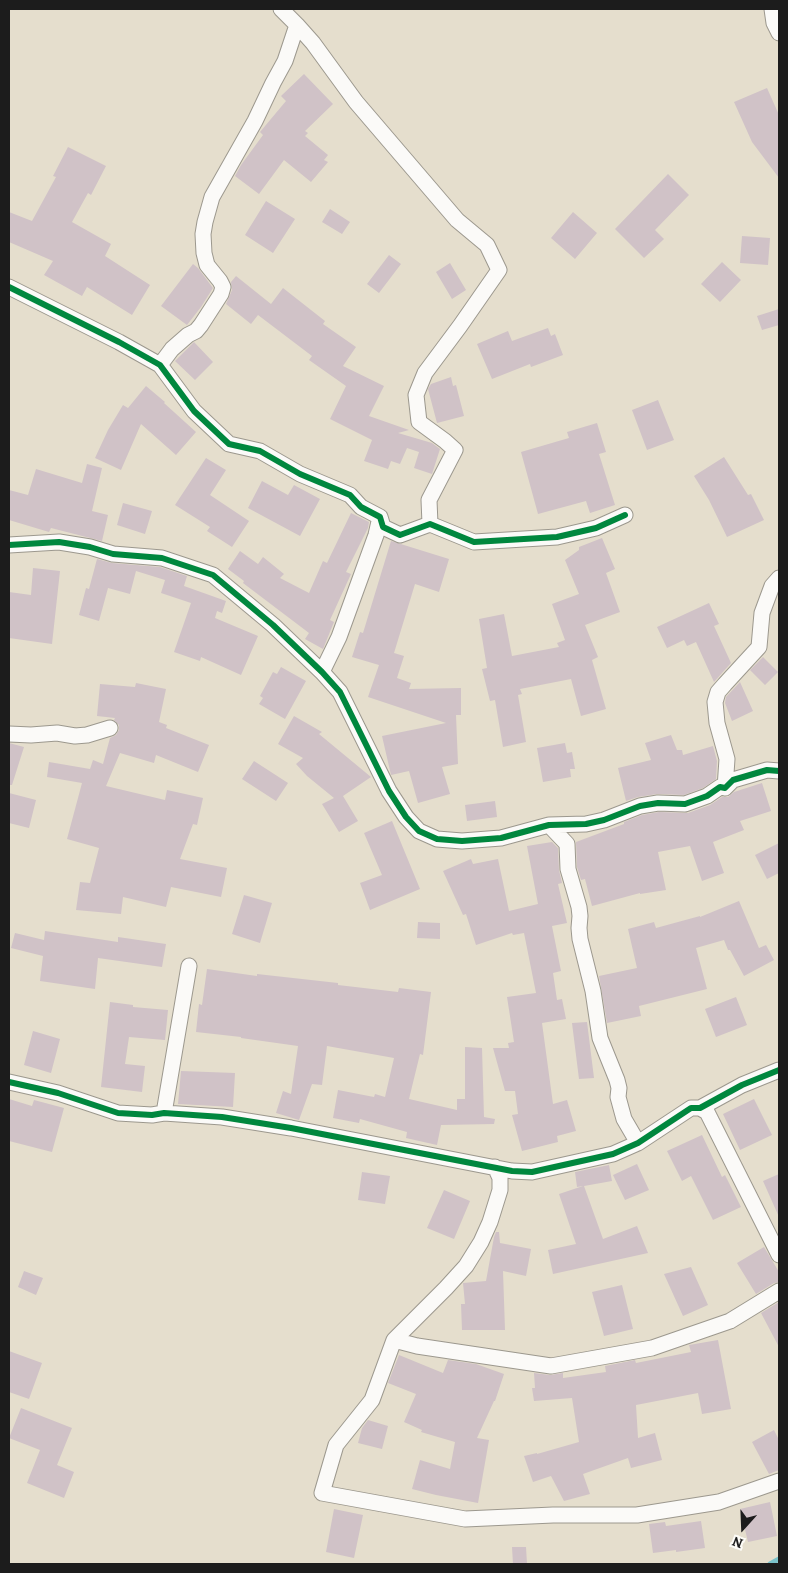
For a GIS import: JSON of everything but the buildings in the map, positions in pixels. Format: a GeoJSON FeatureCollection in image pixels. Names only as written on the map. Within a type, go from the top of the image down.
{"type":"FeatureCollection","features":[{"type":"Feature","properties":{"kind":"street"},"geometry":{"type":"LineString","coordinates":[[281,9],[298,25],[356,102],[457,220],[487,245],[499,270],[425,373],[416,394],[419,422],[455,450],[428,500],[430,524]]}},
{"type":"Feature","properties":{"kind":"street"},"geometry":{"type":"LineString","coordinates":[[772,9],[774,23],[779,33]]}},
{"type":"Feature","properties":{"kind":"street"},"geometry":{"type":"LineString","coordinates":[[160,365],[172,349],[188,335],[196,331],[221,294],[223,288],[220,281],[207,265],[204,253],[203,234],[212,197],[255,121],[284,61],[298,25]]}},
{"type":"Feature","properties":{"kind":"street"},"geometry":{"type":"LineString","coordinates":[[9,287],[86,325],[160,365],[194,411],[229,444],[260,451],[300,474],[350,495],[361,507],[380,517],[383,527],[400,535],[430,524],[474,542],[557,537],[596,528],[625,516]]}},
{"type":"Feature","properties":{"kind":"street"},"geometry":{"type":"LineString","coordinates":[[322,672],[339,637],[376,536],[380,517]]}},
{"type":"Feature","properties":{"kind":"street"},"geometry":{"type":"LineString","coordinates":[[9,545],[59,542],[90,547],[113,554],[162,558],[213,575],[273,625],[340,692],[389,791],[406,817],[419,831],[437,839],[462,841],[501,838],[549,825],[586,824],[604,820],[640,806],[658,803],[685,804],[706,796],[720,787],[725,788]]}},
{"type":"Feature","properties":{"kind":"street"},"geometry":{"type":"LineString","coordinates":[[725,788],[727,759],[714,702],[724,684],[759,647],[762,613],[772,586],[779,578]]}},
{"type":"Feature","properties":{"kind":"street"},"geometry":{"type":"LineString","coordinates":[[9,734],[57,733],[81,735],[110,728]]}},
{"type":"Feature","properties":{"kind":"street"},"geometry":{"type":"LineString","coordinates":[[725,788],[733,780],[767,770],[779,771]]}},
{"type":"Feature","properties":{"kind":"street"},"geometry":{"type":"LineString","coordinates":[[549,825],[567,844],[568,869],[579,907],[578,928],[585,964],[593,990],[600,1038],[617,1080],[619,1088],[618,1097],[624,1118],[638,1143]]}},
{"type":"Feature","properties":{"kind":"street"},"geometry":{"type":"LineString","coordinates":[[164,1113],[189,966]]}},
{"type":"Feature","properties":{"kind":"street"},"geometry":{"type":"LineString","coordinates":[[9,1082],[58,1093],[118,1113],[152,1115],[164,1113],[222,1117],[291,1128],[512,1171],[532,1172],[613,1154],[638,1143],[692,1108],[700,1108],[742,1085],[779,1070]]}},
{"type":"Feature","properties":{"kind":"street"},"geometry":{"type":"LineString","coordinates":[[700,1108],[707,1112],[779,1255]]}},
{"type":"Feature","properties":{"kind":"street"},"geometry":{"type":"LineString","coordinates":[[495,1167],[500,1178],[500,1190],[482,1242],[466,1266],[394,1340],[372,1400],[336,1445],[322,1493],[465,1518],[637,1515],[719,1502],[779,1481]]}},
{"type":"Feature","properties":{"kind":"street"},"geometry":{"type":"LineString","coordinates":[[394,1340],[417,1346],[551,1366],[652,1348],[730,1321],[779,1291]]}},
{"type":"Feature","properties":{"kind":"waterway"},"geometry":{"type":"LineString","coordinates":[[770,1564],[779,1559]]}},
{"type":"Feature","properties":{"kind":"cycle path"},"geometry":{"type":"LineString","coordinates":[[9,287],[119,342],[160,365],[194,411],[229,444],[260,451],[300,474],[350,495],[361,507],[380,517],[383,527],[400,535],[430,524],[474,542],[557,537],[596,528],[625,515]]}},
{"type":"Feature","properties":{"kind":"cycle path"},"geometry":{"type":"LineString","coordinates":[[9,545],[59,542],[90,547],[113,554],[162,558],[213,575],[273,625],[340,692],[389,791],[406,817],[419,831],[437,839],[462,841],[501,838],[549,825],[586,824],[604,820],[640,806],[658,803],[685,804],[707,796],[720,787],[725,788],[733,780],[767,770],[779,771]]}},
{"type":"Feature","properties":{"kind":"cycle path"},"geometry":{"type":"LineString","coordinates":[[9,1082],[58,1093],[118,1113],[152,1115],[164,1113],[222,1117],[291,1128],[512,1171],[532,1172],[613,1154],[638,1143],[691,1108],[700,1108],[742,1085],[779,1070]]}}]}
